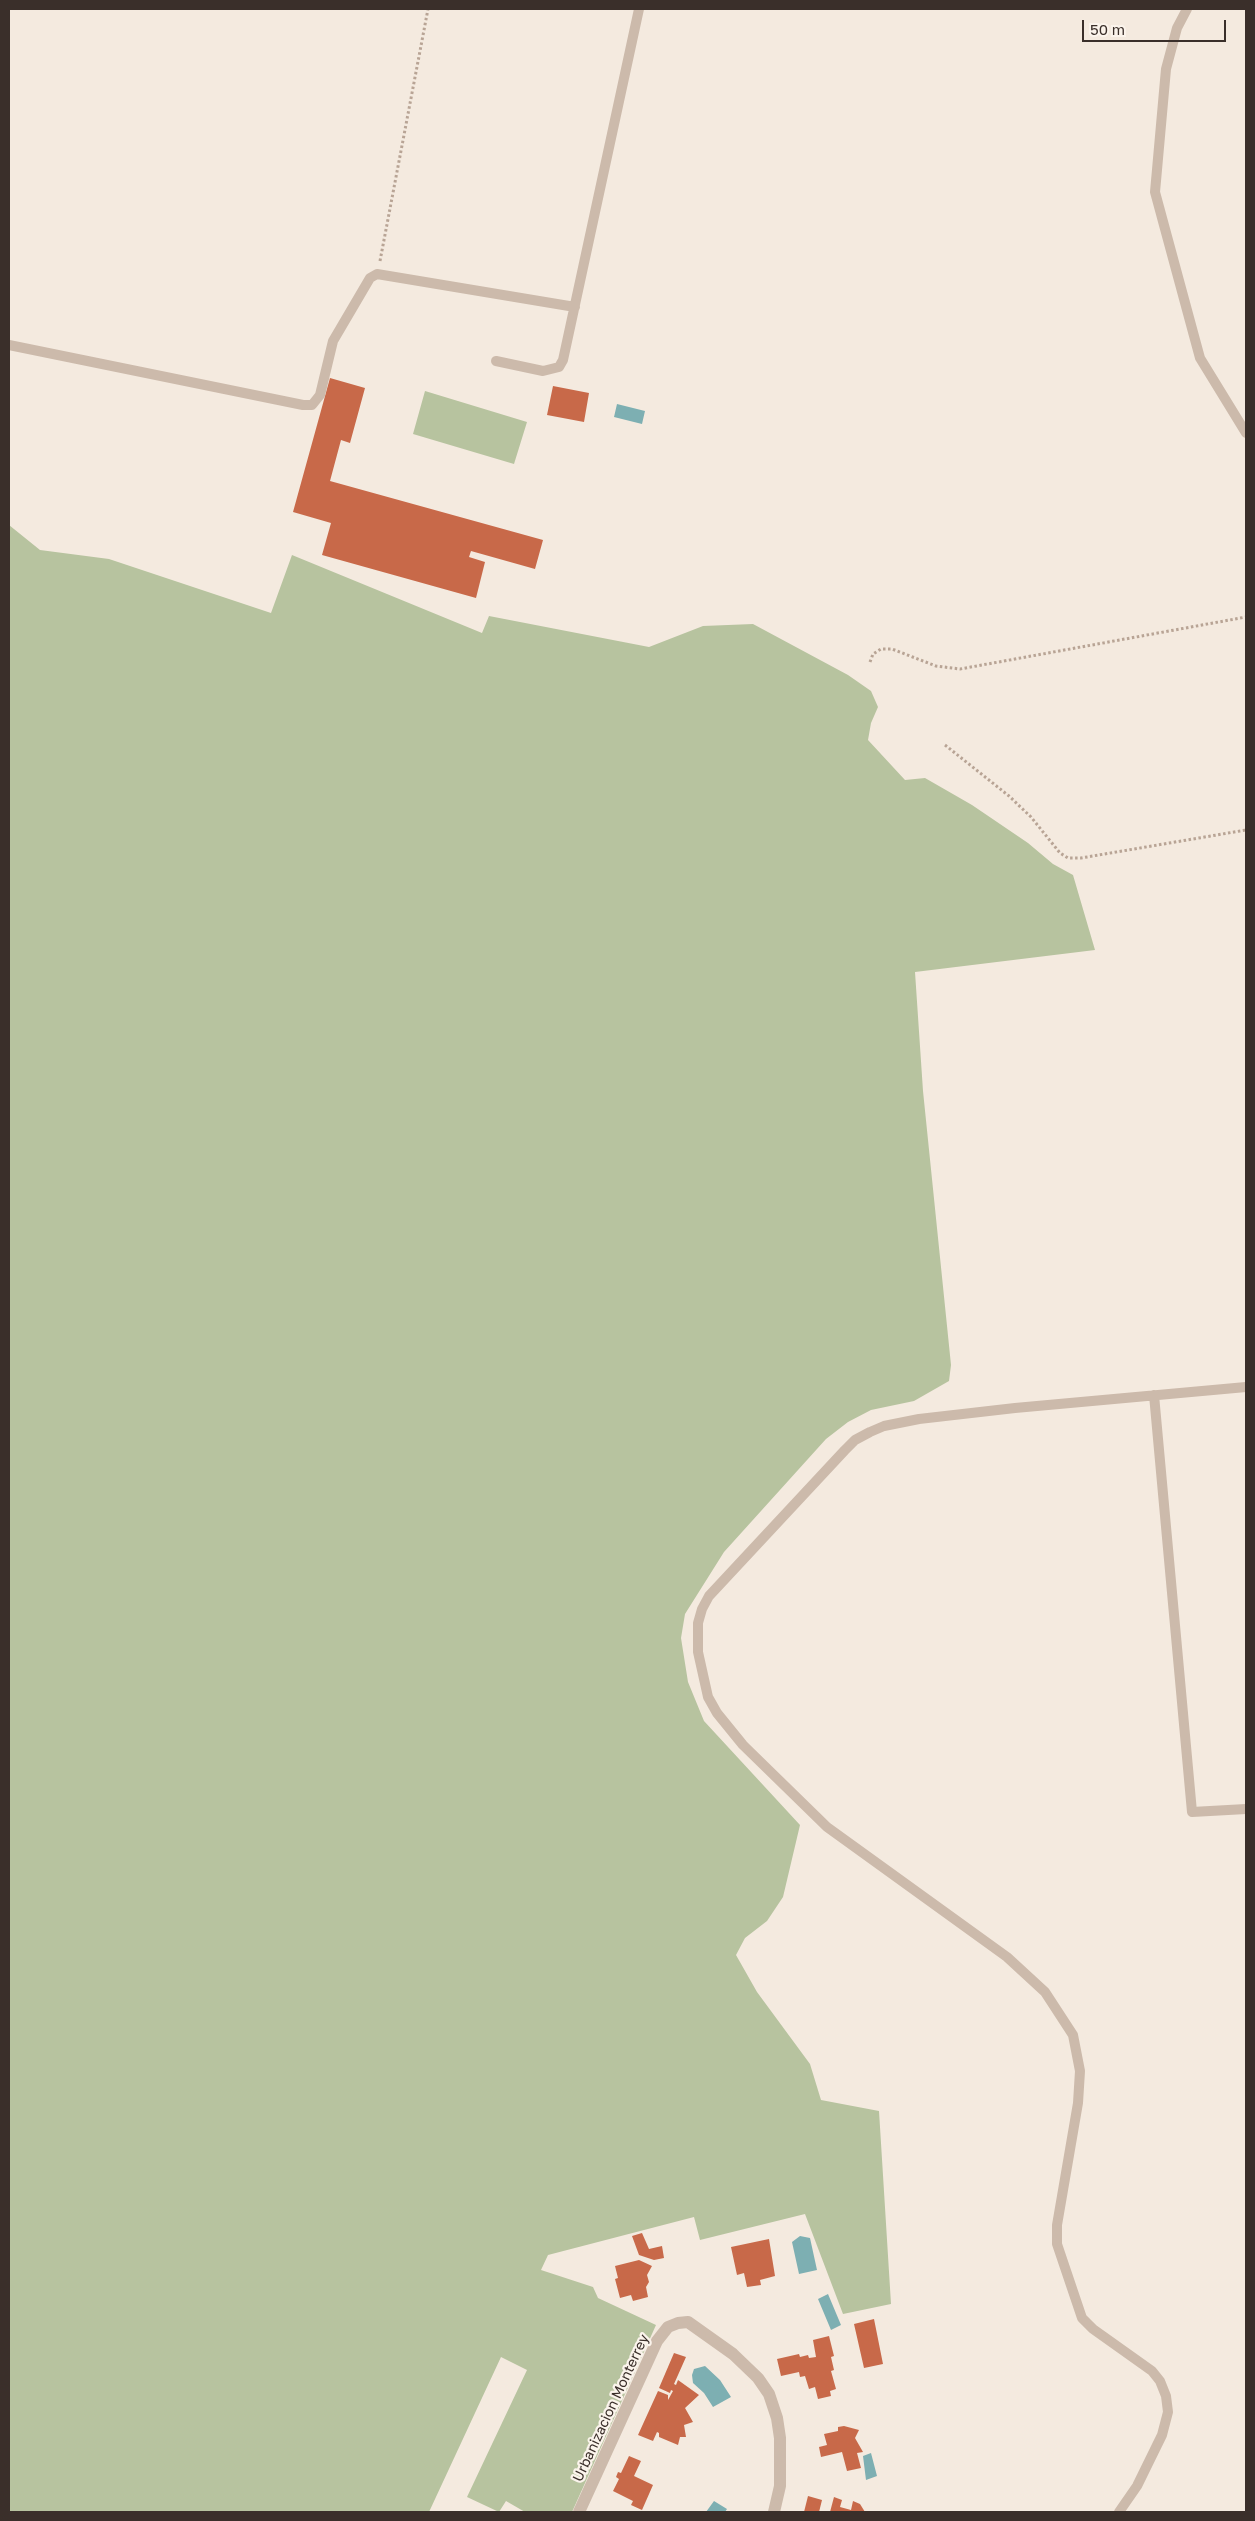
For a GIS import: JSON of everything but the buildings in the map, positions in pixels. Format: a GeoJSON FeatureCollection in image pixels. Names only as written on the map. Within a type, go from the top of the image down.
{"type":"FeatureCollection","features":[{"type":"Feature","properties":{"kind":"street","name":"Urbanizacion Monterrey"},"geometry":{"type":"LineString","coordinates":[[579,2512],[657,2341],[668,2327],[688,2322],[733,2354],[758,2378],[768,2394],[777,2418],[780,2438],[780,2486],[774,2512]]}},
{"type":"Feature","properties":{"kind":"lane"},"geometry":{"type":"LineString","coordinates":[[496,361],[544,371],[558,366],[563,360],[639,9]]}},
{"type":"Feature","properties":{"kind":"lane"},"geometry":{"type":"LineString","coordinates":[[1187,9],[1177,28],[1166,69],[1155,192],[1158,210],[1183,288],[1200,358],[1246,433]]}},
{"type":"Feature","properties":{"kind":"lane"},"geometry":{"type":"LineString","coordinates":[[9,345],[303,405],[312,404],[320,395],[333,341],[370,278],[377,274],[575,307]]}},
{"type":"Feature","properties":{"kind":"lane"},"geometry":{"type":"LineString","coordinates":[[1120,2512],[1137,2486],[1162,2435],[1168,2412],[1166,2396],[1160,2381],[1152,2371],[1093,2329],[1082,2318],[1057,2244],[1057,2225],[1079,2079],[1073,2035],[1045,1992],[1007,1957],[827,1827],[743,1745],[717,1714],[708,1697],[700,1665],[697,1637],[702,1609],[709,1596],[845,1450],[856,1440],[870,1432],[884,1426],[919,1419],[1246,1387]]}},
{"type":"Feature","properties":{"kind":"lane"},"geometry":{"type":"LineString","coordinates":[[1154,1395],[1192,1812],[1246,1808]]}},
{"type":"Feature","properties":{"kind":"path"},"geometry":{"type":"LineString","coordinates":[[377,274],[428,9]]}},
{"type":"Feature","properties":{"kind":"path"},"geometry":{"type":"LineString","coordinates":[[870,662],[873,654],[881,649],[892,650],[936,666],[960,668],[1246,617]]}},
{"type":"Feature","properties":{"kind":"path"},"geometry":{"type":"LineString","coordinates":[[945,745],[1009,796],[1031,817],[1060,853],[1068,858],[1081,858],[1246,830]]}},
{"type":"Feature","properties":{"kind":"green space"},"geometry":{"type":"Polygon","coordinates":[[[425,391],[527,422],[514,464],[413,434],[425,391]]]}},
{"type":"Feature","properties":{"kind":"green space"},"geometry":{"type":"Polygon","coordinates":[[[9,525],[40,550],[109,559],[271,613],[292,555],[482,633],[489,616],[649,647],[703,626],[753,624],[848,675],[871,691],[878,707],[871,723],[868,740],[905,780],[925,778],[972,805],[1028,843],[1053,864],[1073,875],[1095,950],[915,972],[923,1091],[951,1365],[949,1381],[914,1401],[871,1410],[848,1422],[826,1439],[724,1552],[685,1614],[681,1638],[688,1682],[704,1721],[800,1825],[783,1897],[767,1921],[745,1938],[736,1955],[757,1992],[810,2064],[821,2100],[879,2111],[891,2304],[843,2314],[805,2214],[700,2240],[694,2217],[548,2255],[541,2270],[593,2287],[598,2298],[656,2325],[572,2512],[525,2512],[506,2501],[499,2512],[467,2497],[527,2370],[501,2357],[429,2512],[9,2512],[9,525]]]}},
{"type":"Feature","properties":{"kind":"water"},"geometry":{"type":"Polygon","coordinates":[[[617,404],[645,411],[642,424],[614,417],[617,404]]]}},
{"type":"Feature","properties":{"kind":"water"},"geometry":{"type":"Polygon","coordinates":[[[800,2236],[810,2238],[817,2270],[799,2274],[792,2242],[800,2236]]]}},
{"type":"Feature","properties":{"kind":"water"},"geometry":{"type":"Polygon","coordinates":[[[828,2294],[841,2325],[831,2330],[818,2299],[828,2294]]]}},
{"type":"Feature","properties":{"kind":"water"},"geometry":{"type":"Polygon","coordinates":[[[705,2366],[720,2380],[731,2397],[713,2407],[704,2393],[693,2383],[692,2375],[694,2369],[705,2366]]]}},
{"type":"Feature","properties":{"kind":"water"},"geometry":{"type":"Polygon","coordinates":[[[871,2453],[877,2476],[866,2480],[863,2456],[871,2453]]]}},
{"type":"Feature","properties":{"kind":"water"},"geometry":{"type":"Polygon","coordinates":[[[714,2501],[727,2509],[725,2512],[706,2512],[714,2501]]]}}]}
